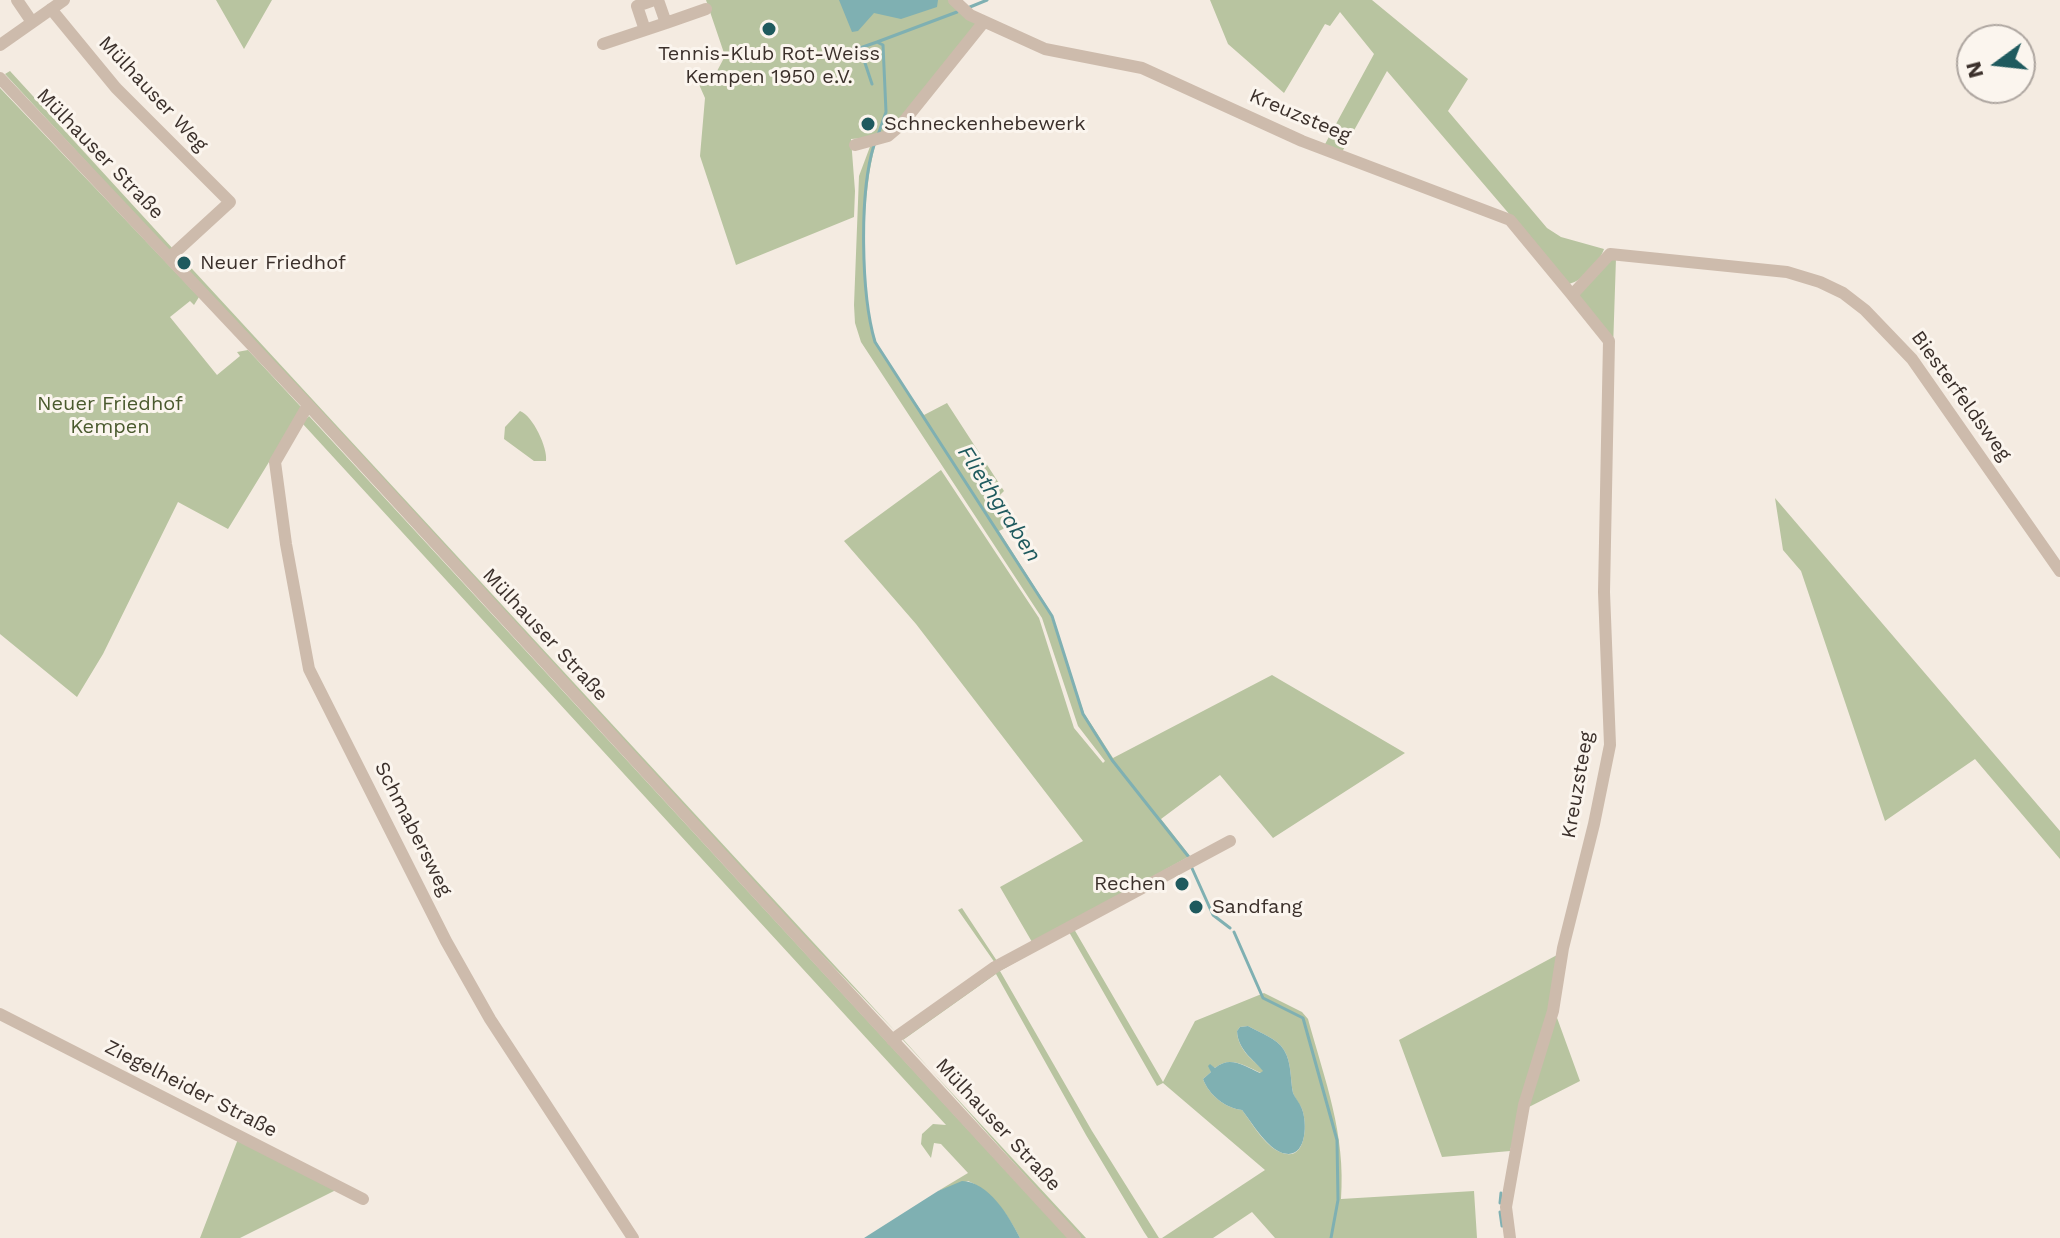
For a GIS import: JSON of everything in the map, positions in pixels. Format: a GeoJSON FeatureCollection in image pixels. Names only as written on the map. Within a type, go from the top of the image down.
{"type":"FeatureCollection","features":[{"type":"Feature","properties":{"kind":"street"},"geometry":{"type":"LineString","coordinates":[[17,0],[32,22]]}},
{"type":"Feature","properties":{"kind":"street"},"geometry":{"type":"LineString","coordinates":[[0,45],[64,0]]}},
{"type":"Feature","properties":{"kind":"street","name":"Kreuzsteeg"},"geometry":{"type":"LineString","coordinates":[[954,0],[983,23],[1045,49],[1142,68],[1302,141],[1510,220],[1609,341],[1604,592],[1610,745],[1563,948],[1553,1011],[1524,1105],[1506,1207],[1510,1238]]}},
{"type":"Feature","properties":{"kind":"street"},"geometry":{"type":"LineString","coordinates":[[645,30],[637,6],[651,1],[666,23]]}},
{"type":"Feature","properties":{"kind":"street","name":"Mülhauser Weg"},"geometry":{"type":"LineString","coordinates":[[51,9],[116,88],[230,202],[170,257]]}},
{"type":"Feature","properties":{"kind":"street"},"geometry":{"type":"LineString","coordinates":[[603,44],[706,9]]}},
{"type":"Feature","properties":{"kind":"street"},"geometry":{"type":"LineString","coordinates":[[855,145],[888,136],[901,125],[983,23]]}},
{"type":"Feature","properties":{"kind":"street","name":"Mülhauser Straße"},"geometry":{"type":"LineString","coordinates":[[0,78],[308,405],[1075,1238]]}},
{"type":"Feature","properties":{"kind":"street","name":"Biesterfeldsweg"},"geometry":{"type":"LineString","coordinates":[[1572,295],[1610,254],[1787,272],[1843,293],[1886,330],[1912,359],[2060,571]]}},
{"type":"Feature","properties":{"kind":"street","name":"Schmabersweg"},"geometry":{"type":"LineString","coordinates":[[308,405],[275,462],[286,544],[309,669],[446,941],[490,1019],[633,1238]]}},
{"type":"Feature","properties":{"kind":"street"},"geometry":{"type":"LineString","coordinates":[[892,1040],[995,967],[1230,841]]}},
{"type":"Feature","properties":{"kind":"street","name":"Ziegelheider Straße"},"geometry":{"type":"LineString","coordinates":[[0,1014],[363,1199]]}},
{"type":"Feature","properties":{"kind":"green space"},"geometry":{"type":"Polygon","coordinates":[[[216,0],[272,0],[244,49],[216,0]]]}},
{"type":"Feature","properties":{"kind":"green space"},"geometry":{"type":"Polygon","coordinates":[[[706,0],[948,0],[975,22],[975,27],[898,124],[882,137],[851,139],[854,217],[736,265],[700,156],[705,98],[697,80],[716,73],[725,56],[706,0]]]}},
{"type":"Feature","properties":{"kind":"green space"},"geometry":{"type":"Polygon","coordinates":[[[1210,0],[1372,0],[1468,79],[1448,111],[1547,228],[1561,237],[1604,249],[1599,260],[1585,275],[1569,284],[1387,71],[1342,152],[1324,146],[1374,54],[1340,12],[1330,26],[1325,24],[1284,93],[1228,44],[1210,0]]]}},
{"type":"Feature","properties":{"kind":"green space"},"geometry":{"type":"Polygon","coordinates":[[[10,71],[174,250],[168,250],[5,74],[10,71]]]}},
{"type":"Feature","properties":{"kind":"green space","name":"Neuer Friedhof Kempen"},"geometry":{"type":"Polygon","coordinates":[[[0,88],[199,297],[194,305],[190,301],[170,317],[217,375],[240,356],[237,352],[248,350],[302,408],[228,529],[178,502],[103,654],[77,697],[0,634],[0,88]]]}},
{"type":"Feature","properties":{"kind":"green space"},"geometry":{"type":"Polygon","coordinates":[[[876,143],[868,186],[864,240],[866,295],[875,338],[924,415],[947,403],[1004,491],[1000,495],[1017,522],[999,531],[1048,608],[1084,713],[1113,758],[1272,675],[1405,753],[1273,838],[1220,775],[1161,819],[1190,856],[995,963],[958,910],[962,908],[997,961],[1032,942],[1000,887],[1083,841],[916,624],[844,541],[941,470],[1039,618],[1074,728],[1103,763],[1105,761],[1078,726],[1042,618],[861,342],[854,305],[859,176],[871,144],[876,143]]]}},
{"type":"Feature","properties":{"kind":"green space"},"geometry":{"type":"Polygon","coordinates":[[[182,258],[896,1032],[775,906],[183,265],[182,258]]]}},
{"type":"Feature","properties":{"kind":"green space"},"geometry":{"type":"Polygon","coordinates":[[[1616,258],[1613,349],[1578,295],[1604,264],[1616,258]]]}},
{"type":"Feature","properties":{"kind":"green space"},"geometry":{"type":"Polygon","coordinates":[[[520,411],[539,433],[546,461],[534,461],[504,439],[505,427],[520,411]]]}},
{"type":"Feature","properties":{"kind":"green space"},"geometry":{"type":"Polygon","coordinates":[[[309,416],[1068,1238],[1020,1238],[998,1205],[985,1191],[968,1181],[938,1191],[968,1173],[941,1144],[934,1143],[931,1158],[921,1144],[922,1134],[933,1124],[946,1125],[302,423],[309,416]]]}},
{"type":"Feature","properties":{"kind":"green space"},"geometry":{"type":"Polygon","coordinates":[[[1775,498],[2060,831],[2060,859],[1975,759],[1885,821],[1801,571],[1783,550],[1775,498]]]}},
{"type":"Feature","properties":{"kind":"green space"},"geometry":{"type":"Polygon","coordinates":[[[1074,929],[1163,1082],[1195,1021],[1264,993],[1302,1012],[1308,1019],[1333,1108],[1340,1152],[1341,1199],[1474,1191],[1477,1238],[1275,1238],[1252,1212],[1213,1238],[1162,1238],[1265,1170],[1163,1083],[1157,1086],[1069,932],[1000,971],[1092,1131],[1159,1238],[1148,1238],[996,974],[903,1039],[906,1033],[999,969],[1074,929]],[[1248,1026],[1240,1027],[1237,1031],[1240,1044],[1264,1071],[1261,1073],[1238,1063],[1226,1062],[1215,1068],[1210,1065],[1211,1072],[1203,1079],[1218,1100],[1242,1110],[1274,1149],[1295,1153],[1303,1141],[1305,1124],[1302,1109],[1293,1093],[1288,1060],[1277,1042],[1248,1026]]]}},
{"type":"Feature","properties":{"kind":"green space"},"geometry":{"type":"Polygon","coordinates":[[[1557,955],[1548,1013],[1510,1151],[1442,1157],[1399,1040],[1557,955]]]}},
{"type":"Feature","properties":{"kind":"green space"},"geometry":{"type":"Polygon","coordinates":[[[1556,1015],[1580,1081],[1525,1109],[1556,1015]]]}},
{"type":"Feature","properties":{"kind":"green space"},"geometry":{"type":"Polygon","coordinates":[[[931,1070],[1086,1238],[1081,1238],[931,1070]]]}},
{"type":"Feature","properties":{"kind":"green space"},"geometry":{"type":"Polygon","coordinates":[[[238,1139],[338,1189],[240,1238],[200,1238],[238,1139]]]}},
{"type":"Feature","properties":{"kind":"water"},"geometry":{"type":"Polygon","coordinates":[[[839,0],[938,0],[937,7],[901,19],[874,13],[858,31],[852,32],[839,0]]]}},
{"type":"Feature","properties":{"kind":"water"},"geometry":{"type":"Polygon","coordinates":[[[1248,1026],[1277,1042],[1287,1055],[1293,1093],[1302,1109],[1305,1124],[1303,1141],[1295,1152],[1289,1154],[1274,1149],[1242,1110],[1218,1100],[1203,1079],[1211,1072],[1210,1064],[1215,1068],[1232,1062],[1260,1073],[1263,1071],[1243,1049],[1238,1038],[1240,1027],[1248,1026]]]}},
{"type":"Feature","properties":{"kind":"water"},"geometry":{"type":"Polygon","coordinates":[[[962,1181],[981,1187],[989,1194],[1004,1211],[1020,1238],[864,1238],[938,1191],[962,1181]]]}},
{"type":"Feature","properties":{"kind":"waterway","name":"Fliethgraben"},"geometry":{"type":"LineString","coordinates":[[970,7],[987,0]]}},
{"type":"Feature","properties":{"kind":"waterway","name":"Fliethgraben"},"geometry":{"type":"LineString","coordinates":[[878,135],[886,112],[883,45],[877,42],[957,12]]}},
{"type":"Feature","properties":{"kind":"waterway"},"geometry":{"type":"LineString","coordinates":[[872,84],[860,48],[877,42]]}},
{"type":"Feature","properties":{"kind":"waterway","name":"Fliethgraben"},"geometry":{"type":"LineString","coordinates":[[874,145],[866,189],[864,244],[867,298],[875,342],[1052,616],[1083,714],[1112,760],[1188,856]]}},
{"type":"Feature","properties":{"kind":"waterway","name":"Fliethgraben"},"geometry":{"type":"LineString","coordinates":[[1191,866],[1213,915],[1230,928]]}},
{"type":"Feature","properties":{"kind":"waterway","name":"Fliethgraben"},"geometry":{"type":"LineString","coordinates":[[1234,932],[1263,998],[1303,1018],[1337,1140],[1338,1200],[1331,1238]]}},
{"type":"Feature","properties":{"kind":"waterway"},"geometry":{"type":"LineString","coordinates":[[1500,1203],[1501,1193]]}},
{"type":"Feature","properties":{"kind":"waterway"},"geometry":{"type":"LineString","coordinates":[[1500,1212],[1502,1226]]}},
{"type":"Feature","properties":{"kind":"place","name":"Tennis-Klub Rot-Weiss Kempen 1950 e.V."},"geometry":{"type":"Point","coordinates":[769,29]}},
{"type":"Feature","properties":{"kind":"place","name":"Schneckenhebewerk"},"geometry":{"type":"Point","coordinates":[868,124]}},
{"type":"Feature","properties":{"kind":"place","name":"Neuer Friedhof"},"geometry":{"type":"Point","coordinates":[184,263]}},
{"type":"Feature","properties":{"kind":"place","name":"Rechen"},"geometry":{"type":"Point","coordinates":[1182,884]}},
{"type":"Feature","properties":{"kind":"place","name":"Sandfang"},"geometry":{"type":"Point","coordinates":[1196,907]}}]}
